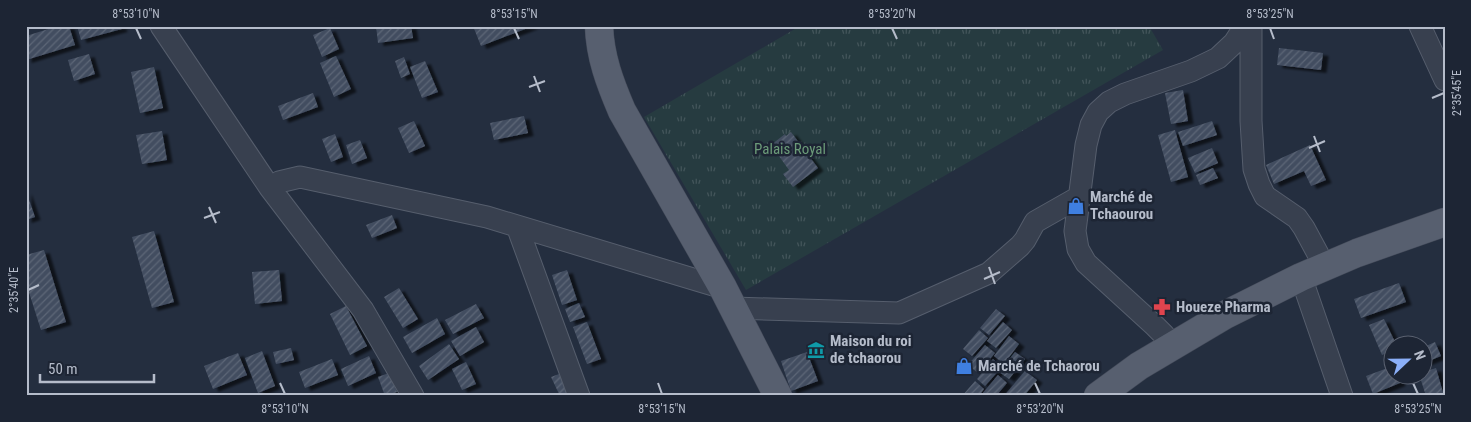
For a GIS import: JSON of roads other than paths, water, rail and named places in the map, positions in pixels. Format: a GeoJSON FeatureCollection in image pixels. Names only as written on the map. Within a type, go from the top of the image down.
{"type":"FeatureCollection","features":[{"type":"Feature","properties":{"kind":"main road"},"geometry":{"type":"LineString","coordinates":[[599,26],[602,55],[610,83],[622,111],[728,298],[778,396]]}},
{"type":"Feature","properties":{"kind":"main road"},"geometry":{"type":"LineString","coordinates":[[1098,396],[1138,366],[1225,315],[1313,272],[1392,239],[1445,222]]}},
{"type":"Feature","properties":{"kind":"street"},"geometry":{"type":"LineString","coordinates":[[161,26],[270,188],[363,310],[413,396]]}},
{"type":"Feature","properties":{"kind":"street"},"geometry":{"type":"LineString","coordinates":[[1171,346],[1155,326],[1086,263],[1078,249],[1075,231],[1086,145],[1091,126],[1098,112],[1109,102],[1125,94],[1191,71],[1218,58],[1234,43],[1245,26]]}},
{"type":"Feature","properties":{"kind":"street"},"geometry":{"type":"LineString","coordinates":[[1251,26],[1251,121],[1254,169],[1258,184],[1265,196],[1296,218],[1304,228],[1342,396]]}},
{"type":"Feature","properties":{"kind":"street"},"geometry":{"type":"LineString","coordinates":[[1420,26],[1445,80]]}},
{"type":"Feature","properties":{"kind":"street"},"geometry":{"type":"LineString","coordinates":[[270,188],[279,182],[300,177],[487,217],[728,298],[899,313],[989,273],[1026,240],[1036,222],[1079,197]]}},
{"type":"Feature","properties":{"kind":"street"},"geometry":{"type":"LineString","coordinates":[[517,226],[579,396]]}},
{"type":"Feature","properties":{"kind":"place","name":"Marché de Tchaourou"},"geometry":{"type":"Point","coordinates":[1076,206]}},
{"type":"Feature","properties":{"kind":"place","name":"Houeze Pharma"},"geometry":{"type":"Point","coordinates":[1162,307]}},
{"type":"Feature","properties":{"kind":"place","name":"Maison du roi de tchaorou"},"geometry":{"type":"Point","coordinates":[816,350]}},
{"type":"Feature","properties":{"kind":"place","name":"Marché de Tchaorou"},"geometry":{"type":"Point","coordinates":[964,366]}},
{"type":"Feature","properties":{"kind":"park label","name":"Palais Royal"},"geometry":{"type":"Point","coordinates":[790,149]}}]}
